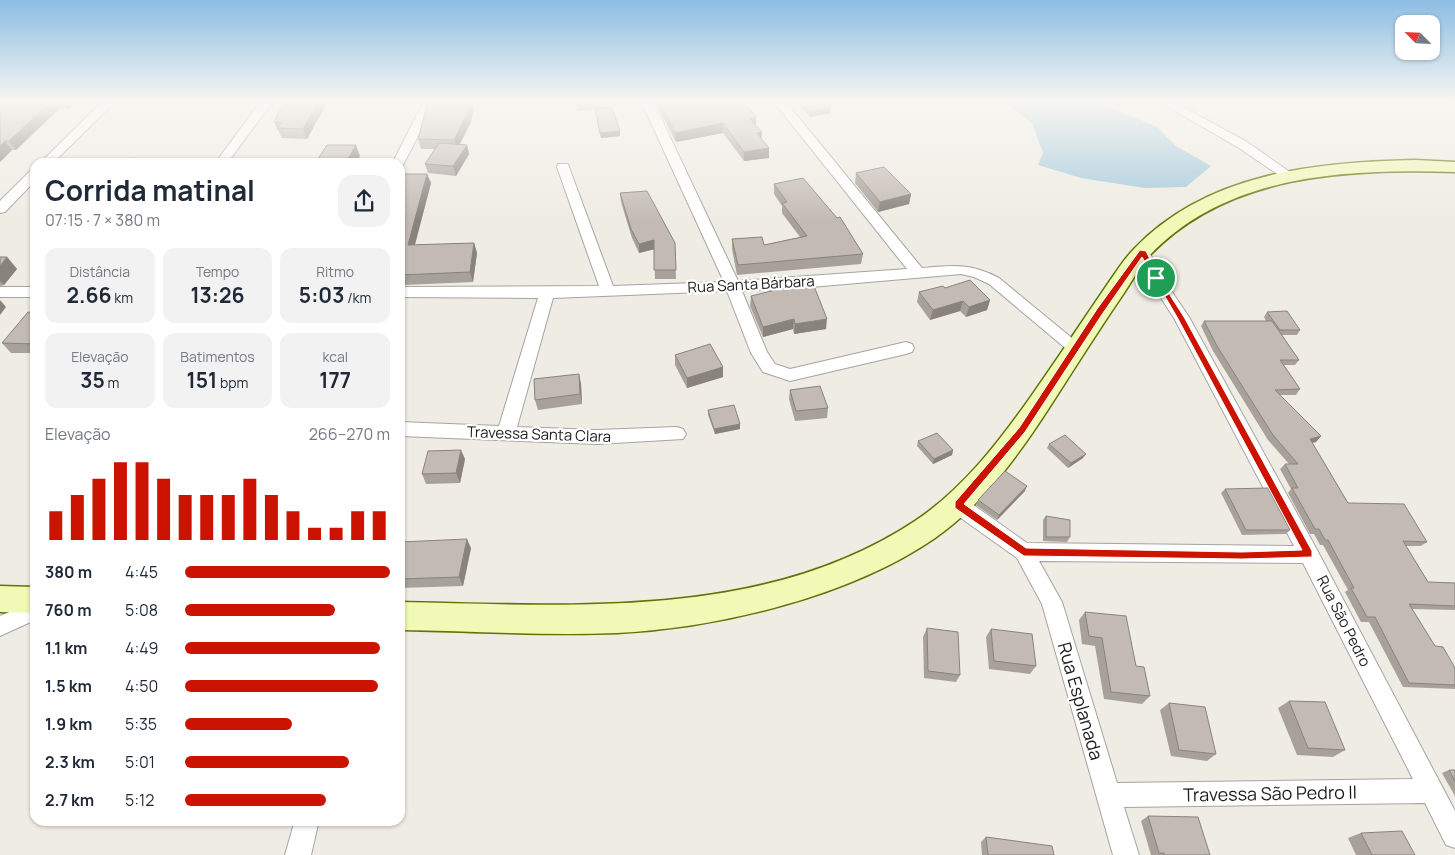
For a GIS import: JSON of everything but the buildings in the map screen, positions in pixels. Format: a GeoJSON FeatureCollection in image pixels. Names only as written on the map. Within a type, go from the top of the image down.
{"type":"FeatureCollection","features":[{"type":"Feature","properties":{"kind":"street"},"geometry":{"type":"LineString","coordinates":[[51,158],[69,141]]}},
{"type":"Feature","properties":{"kind":"street"},"geometry":{"type":"LineString","coordinates":[[225,158],[238,141]]}},
{"type":"Feature","properties":{"kind":"street"},"geometry":{"type":"LineString","coordinates":[[401,158],[410,141]]}},
{"type":"Feature","properties":{"kind":"street"},"geometry":{"type":"LineString","coordinates":[[666,141],[733,286],[759,354],[769,368],[790,375],[906,348]]}},
{"type":"Feature","properties":{"kind":"street"},"geometry":{"type":"LineString","coordinates":[[811,141],[918,273]]}},
{"type":"Feature","properties":{"kind":"street"},"geometry":{"type":"LineString","coordinates":[[1236,141],[1291,177]]}},
{"type":"Feature","properties":{"kind":"street"},"geometry":{"type":"LineString","coordinates":[[405,616],[618,619],[706,609],[760,598],[817,583],[869,561],[923,531],[958,505],[1022,430],[1142,251],[1195,207],[1239,189],[1326,169],[1383,166],[1455,167]]}},
{"type":"Feature","properties":{"kind":"street"},"geometry":{"type":"LineString","coordinates":[[563,167],[608,291]]}},
{"type":"Feature","properties":{"kind":"street"},"geometry":{"type":"LineString","coordinates":[[0,208],[30,179]]}},
{"type":"Feature","properties":{"kind":"street","name":"Rua São Pedro"},"geometry":{"type":"LineString","coordinates":[[1142,251],[1156,278],[1181,317],[1309,554],[1455,836]]}},
{"type":"Feature","properties":{"kind":"street","name":"Rua Santa Bárbara"},"geometry":{"type":"LineString","coordinates":[[405,292],[547,293],[788,284],[961,270],[980,274],[994,281],[1076,348]]}},
{"type":"Feature","properties":{"kind":"street"},"geometry":{"type":"LineString","coordinates":[[0,292],[30,292]]}},
{"type":"Feature","properties":{"kind":"street"},"geometry":{"type":"LineString","coordinates":[[506,433],[547,293]]}},
{"type":"Feature","properties":{"kind":"street","name":"Travessa Santa Clara"},"geometry":{"type":"LineString","coordinates":[[405,429],[598,437],[677,434]]}},
{"type":"Feature","properties":{"kind":"street"},"geometry":{"type":"LineString","coordinates":[[958,505],[1024,552],[1242,556],[1309,554]]}},
{"type":"Feature","properties":{"kind":"street","name":"Rua Esplanada"},"geometry":{"type":"LineString","coordinates":[[1024,552],[1052,602],[1126,855]]}},
{"type":"Feature","properties":{"kind":"street"},"geometry":{"type":"LineString","coordinates":[[0,599],[30,600]]}},
{"type":"Feature","properties":{"kind":"street"},"geometry":{"type":"LineString","coordinates":[[0,626],[30,612]]}},
{"type":"Feature","properties":{"kind":"street","name":"Travessa São Pedro II"},"geometry":{"type":"LineString","coordinates":[[1109,795],[1431,791]]}},
{"type":"Feature","properties":{"kind":"street"},"geometry":{"type":"LineString","coordinates":[[298,855],[305,826]]}},
{"type":"Feature","properties":{"kind":"water"},"geometry":{"type":"Polygon","coordinates":[[[1039,141],[1171,141],[1176,146],[1211,166],[1186,187],[1145,188],[1081,178],[1038,165],[1043,153],[1039,141]]]}},
{"type":"Feature","properties":{"kind":"route"},"geometry":{"type":"LineString","coordinates":[[1142,251],[1156,278],[1181,317],[1309,554],[1242,556],[1175,553],[1024,552],[958,505],[1022,430],[1142,251]]}}]}
